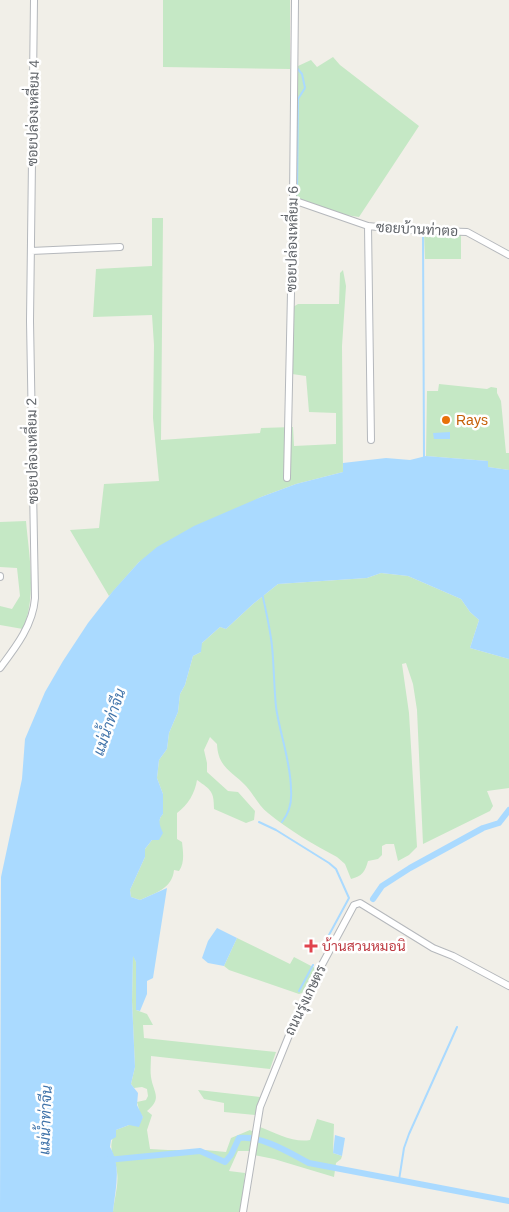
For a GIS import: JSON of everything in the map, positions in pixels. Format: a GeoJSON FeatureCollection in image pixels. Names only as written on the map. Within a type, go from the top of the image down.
{"type":"FeatureCollection","features":[{"type":"Feature","properties":{"kind":"street","name":"ซอยปล่องเหลี่ยม 4"},"geometry":{"type":"LineString","coordinates":[[32,225],[34,0]]}},
{"type":"Feature","properties":{"kind":"street","name":"ซอยปล่องเหลี่ยม 6"},"geometry":{"type":"LineString","coordinates":[[287,478],[295,0]]}},
{"type":"Feature","properties":{"kind":"street","name":"ซอยบ้านท่าตอ"},"geometry":{"type":"LineString","coordinates":[[293,200],[368,226],[407,230],[467,232],[509,255]]}},
{"type":"Feature","properties":{"kind":"street","name":"ซอยปล่องเหลี่ยม 2"},"geometry":{"type":"LineString","coordinates":[[0,668],[31,620],[34,604],[30,321],[32,225]]}},
{"type":"Feature","properties":{"kind":"street"},"geometry":{"type":"LineString","coordinates":[[368,226],[371,440]]}},
{"type":"Feature","properties":{"kind":"street"},"geometry":{"type":"LineString","coordinates":[[31,251],[120,247]]}},
{"type":"Feature","properties":{"kind":"street","name":"ถนนรุ่งเกษตร"},"geometry":{"type":"LineString","coordinates":[[242,1212],[260,1107],[288,1034],[317,974],[350,912],[357,904],[360,903],[433,948],[453,956],[509,986]]}},
{"type":"Feature","properties":{"kind":"green space"},"geometry":{"type":"Polygon","coordinates":[[[163,0],[290,0],[290,69],[163,67],[163,0]]]}},
{"type":"Feature","properties":{"kind":"green space"},"geometry":{"type":"Polygon","coordinates":[[[333,57],[340,65],[419,126],[359,217],[339,214],[296,197],[296,76],[298,66],[311,60],[317,67],[333,57]]]}},
{"type":"Feature","properties":{"kind":"green space"},"geometry":{"type":"Polygon","coordinates":[[[152,218],[163,218],[161,440],[260,433],[261,428],[293,427],[294,446],[336,444],[336,413],[309,412],[306,376],[292,374],[293,307],[298,304],[339,304],[340,273],[343,270],[346,286],[342,346],[343,472],[296,484],[261,497],[139,562],[109,596],[70,530],[99,528],[104,484],[159,481],[153,418],[154,345],[152,315],[93,317],[96,269],[152,266],[152,218]]]}},
{"type":"Feature","properties":{"kind":"green space"},"geometry":{"type":"Polygon","coordinates":[[[424,232],[461,234],[461,259],[425,259],[424,232]]]}},
{"type":"Feature","properties":{"kind":"green space"},"geometry":{"type":"Polygon","coordinates":[[[439,384],[487,389],[491,387],[497,388],[501,401],[506,453],[509,453],[509,470],[488,467],[488,461],[426,456],[427,391],[438,391],[439,384]]]}},
{"type":"Feature","properties":{"kind":"green space"},"geometry":{"type":"Polygon","coordinates":[[[26,521],[31,589],[30,603],[23,629],[0,625],[0,606],[12,609],[20,596],[17,568],[0,567],[0,522],[26,521]]]}},
{"type":"Feature","properties":{"kind":"green space"},"geometry":{"type":"Polygon","coordinates":[[[381,573],[408,576],[461,599],[470,612],[479,620],[470,648],[509,659],[509,788],[487,791],[493,806],[490,811],[423,844],[417,710],[413,684],[406,663],[402,664],[409,713],[417,847],[409,855],[398,861],[394,844],[386,844],[382,846],[382,855],[378,859],[368,861],[363,873],[351,879],[345,864],[337,857],[293,831],[259,804],[246,786],[223,764],[217,744],[210,737],[204,750],[207,772],[228,791],[238,792],[255,811],[254,820],[246,823],[214,809],[211,792],[197,780],[195,790],[177,813],[177,839],[182,842],[183,853],[181,868],[179,871],[174,870],[170,882],[162,890],[140,900],[131,897],[130,890],[145,857],[145,849],[152,840],[163,814],[163,794],[157,778],[159,760],[167,749],[169,733],[178,712],[180,694],[185,685],[193,656],[201,652],[201,644],[220,627],[226,629],[278,584],[367,578],[381,573]]]}},
{"type":"Feature","properties":{"kind":"green space"},"geometry":{"type":"Polygon","coordinates":[[[237,938],[290,964],[294,957],[315,968],[302,993],[299,994],[229,970],[224,966],[237,938]]]}},
{"type":"Feature","properties":{"kind":"green space"},"geometry":{"type":"Polygon","coordinates":[[[133,954],[136,962],[136,1010],[147,1014],[153,1025],[143,1025],[144,1038],[276,1052],[270,1069],[151,1056],[151,1077],[156,1098],[147,1111],[152,1115],[147,1130],[150,1149],[226,1152],[231,1138],[250,1130],[253,1132],[249,1151],[238,1151],[229,1171],[245,1173],[241,1212],[113,1212],[117,1177],[111,1147],[113,1137],[116,1130],[139,1123],[143,1117],[137,1102],[146,1100],[148,1096],[147,1089],[142,1087],[134,1088],[131,1084],[135,1067],[132,1001],[133,954]]]}},
{"type":"Feature","properties":{"kind":"green space"},"geometry":{"type":"Polygon","coordinates":[[[198,1090],[260,1097],[255,1115],[224,1112],[224,1103],[204,1099],[198,1090]]]}},
{"type":"Feature","properties":{"kind":"green space"},"geometry":{"type":"Polygon","coordinates":[[[317,1119],[334,1124],[333,1153],[342,1156],[336,1163],[334,1177],[254,1155],[260,1127],[278,1135],[304,1141],[310,1140],[317,1119]]]}},
{"type":"Feature","properties":{"kind":"water"},"geometry":{"type":"Polygon","coordinates":[[[450,432],[450,439],[434,439],[433,433],[450,432]]]}},
{"type":"Feature","properties":{"kind":"water","name":"แม่น้ำท่าจีน"},"geometry":{"type":"Polygon","coordinates":[[[426,456],[488,461],[488,467],[509,470],[509,659],[470,648],[479,620],[470,612],[461,599],[408,576],[381,573],[367,578],[278,584],[226,629],[220,627],[202,643],[201,652],[193,656],[185,685],[180,694],[178,712],[169,733],[167,749],[159,760],[157,778],[163,794],[163,814],[160,825],[163,833],[159,840],[152,840],[145,849],[145,857],[130,890],[131,897],[140,900],[167,888],[153,978],[147,981],[147,994],[140,1011],[136,1010],[136,962],[133,956],[132,1001],[135,1067],[131,1084],[138,1093],[137,1105],[143,1117],[139,1127],[129,1125],[116,1130],[116,1137],[111,1140],[110,1147],[114,1155],[117,1171],[113,1212],[0,1212],[1,877],[22,779],[25,739],[45,692],[88,623],[139,562],[157,547],[194,526],[261,497],[296,484],[343,472],[343,463],[386,458],[410,460],[426,456]]]}},
{"type":"Feature","properties":{"kind":"water"},"geometry":{"type":"Polygon","coordinates":[[[217,928],[237,938],[224,966],[208,963],[202,958],[208,941],[217,928]]]}},
{"type":"Feature","properties":{"kind":"water"},"geometry":{"type":"Polygon","coordinates":[[[335,1135],[345,1138],[342,1156],[333,1153],[335,1135]]]}},
{"type":"Feature","properties":{"kind":"waterway"},"geometry":{"type":"LineString","coordinates":[[296,67],[302,74],[305,88],[298,99],[297,194]]}},
{"type":"Feature","properties":{"kind":"waterway"},"geometry":{"type":"LineString","coordinates":[[423,234],[424,457]]}},
{"type":"Feature","properties":{"kind":"waterway"},"geometry":{"type":"LineString","coordinates":[[262,593],[272,646],[276,707],[291,780],[291,803],[289,811],[282,822]]}},
{"type":"Feature","properties":{"kind":"waterway"},"geometry":{"type":"LineString","coordinates":[[373,899],[382,886],[410,868],[483,828],[499,823],[509,810]]}},
{"type":"Feature","properties":{"kind":"waterway"},"geometry":{"type":"LineString","coordinates":[[259,822],[276,830],[336,869],[349,898],[323,946]]}},
{"type":"Feature","properties":{"kind":"waterway"},"geometry":{"type":"LineString","coordinates":[[299,991],[313,965]]}},
{"type":"Feature","properties":{"kind":"waterway"},"geometry":{"type":"LineString","coordinates":[[399,1180],[404,1148],[409,1134],[457,1027]]}},
{"type":"Feature","properties":{"kind":"waterway"},"geometry":{"type":"LineString","coordinates":[[107,1160],[200,1151],[225,1162],[231,1155],[239,1138],[248,1138],[266,1142],[309,1163],[509,1201]]}},
{"type":"Feature","properties":{"kind":"place","name":"Rays"},"geometry":{"type":"Point","coordinates":[446,420]}},
{"type":"Feature","properties":{"kind":"place","name":"บ้านสวนหมอนิ"},"geometry":{"type":"Point","coordinates":[311,946]}}]}
